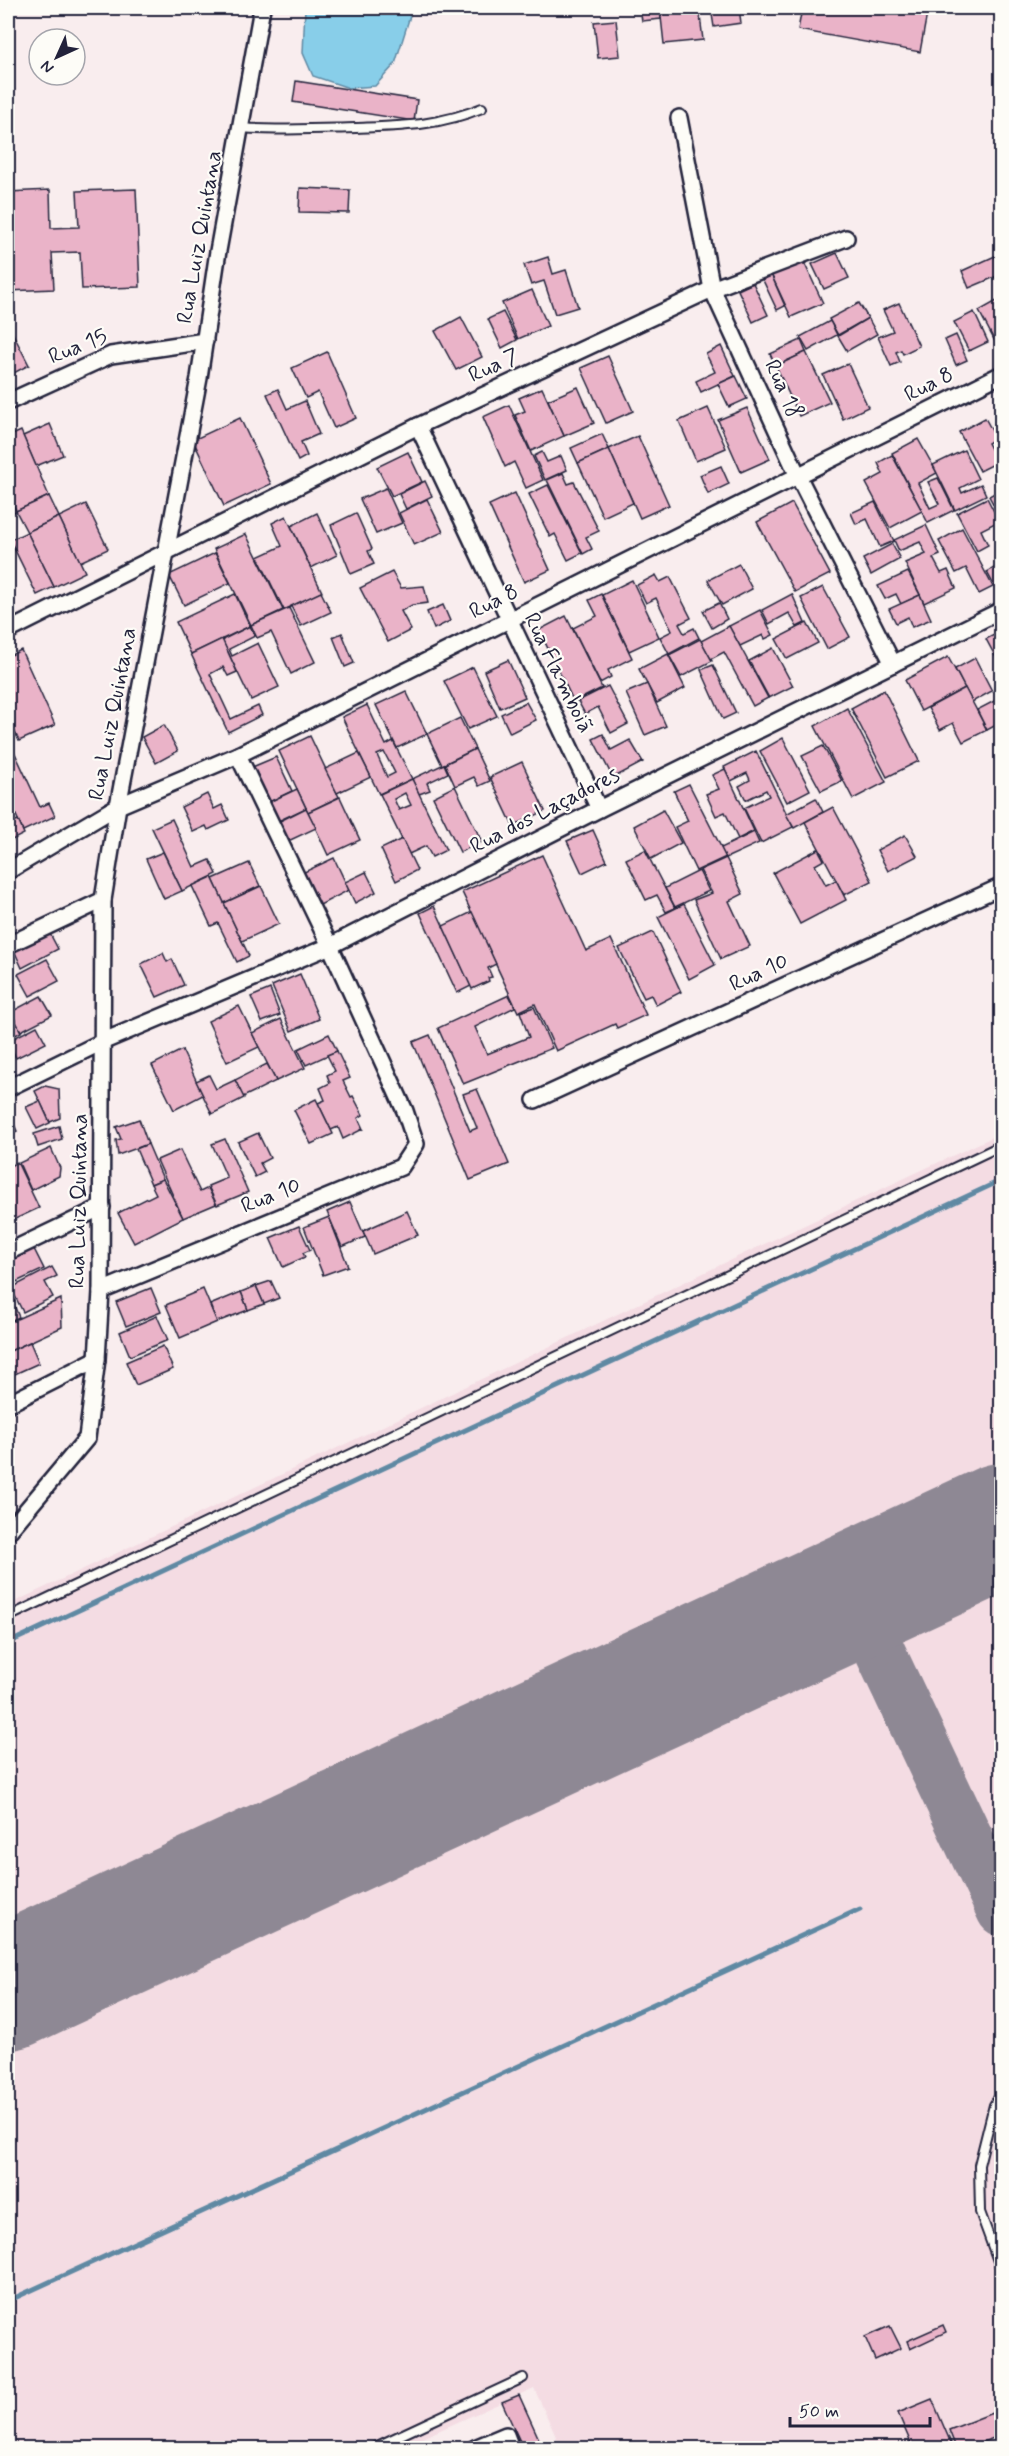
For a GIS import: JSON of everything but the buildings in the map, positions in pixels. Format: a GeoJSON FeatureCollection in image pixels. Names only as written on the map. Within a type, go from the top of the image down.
{"type":"FeatureCollection","features":[{"type":"Feature","properties":{"kind":"street","name":"Rua Luiz Quintana"},"geometry":{"type":"LineString","coordinates":[[8,1532],[87,1437],[97,1359],[100,1291],[104,1041],[103,900],[118,806],[205,341],[218,251],[262,8]]}},
{"type":"Feature","properties":{"kind":"street","name":"Rua 18"},"geometry":{"type":"LineString","coordinates":[[679,118],[712,289],[798,476],[892,664]]}},
{"type":"Feature","properties":{"kind":"street","name":"Rua 7"},"geometry":{"type":"LineString","coordinates":[[167,550],[418,426],[712,289],[846,238]]}},
{"type":"Feature","properties":{"kind":"street","name":"Rua 15"},"geometry":{"type":"LineString","coordinates":[[8,402],[111,355],[205,341]]}},
{"type":"Feature","properties":{"kind":"street","name":"Rua 8"},"geometry":{"type":"LineString","coordinates":[[8,872],[118,806],[238,755],[1002,374]]}},
{"type":"Feature","properties":{"kind":"street","name":"Rua Flamboiã"},"geometry":{"type":"LineString","coordinates":[[418,426],[598,809]]}},
{"type":"Feature","properties":{"kind":"street"},"geometry":{"type":"LineString","coordinates":[[8,631],[167,550]]}},
{"type":"Feature","properties":{"kind":"street","name":"Rua dos Laçadores"},"geometry":{"type":"LineString","coordinates":[[8,1088],[104,1041],[330,946],[598,809],[1002,610]]}},
{"type":"Feature","properties":{"kind":"street"},"geometry":{"type":"LineString","coordinates":[[238,755],[330,946]]}},
{"type":"Feature","properties":{"kind":"street","name":"Rua 10"},"geometry":{"type":"LineString","coordinates":[[535,1100],[1002,886]]}},
{"type":"Feature","properties":{"kind":"street"},"geometry":{"type":"LineString","coordinates":[[8,945],[103,900]]}},
{"type":"Feature","properties":{"kind":"street","name":"Rua 10"},"geometry":{"type":"LineString","coordinates":[[100,1291],[401,1167],[416,1144],[405,1111],[330,946]]}},
{"type":"Feature","properties":{"kind":"street"},"geometry":{"type":"LineString","coordinates":[[8,1252],[102,1207]]}},
{"type":"Feature","properties":{"kind":"street"},"geometry":{"type":"LineString","coordinates":[[8,1404],[97,1359]]}},
{"type":"Feature","properties":{"kind":"street"},"geometry":{"type":"LineString","coordinates":[[475,2448],[506,2435],[511,2448]]}},
{"type":"Feature","properties":{"kind":"lane"},"geometry":{"type":"LineString","coordinates":[[241,128],[274,131],[406,127],[461,116],[482,108]]}},
{"type":"Feature","properties":{"kind":"lane"},"geometry":{"type":"LineString","coordinates":[[8,1617],[1002,1145]]}},
{"type":"Feature","properties":{"kind":"lane"},"geometry":{"type":"LineString","coordinates":[[1002,2093],[994,2105],[979,2165],[980,2212],[1002,2272]]}},
{"type":"Feature","properties":{"kind":"lane"},"geometry":{"type":"LineString","coordinates":[[373,2448],[523,2378]]}},
{"type":"Feature","properties":{"kind":"shaded area"},"geometry":{"type":"Polygon","coordinates":[[[1001,1133],[1001,2448],[561,2448],[534,2388],[400,2448],[8,2448],[8,1605],[1001,1133]]]}},
{"type":"Feature","properties":{"kind":"water"},"geometry":{"type":"Polygon","coordinates":[[[305,8],[403,8],[410,16],[395,64],[375,86],[349,88],[313,76],[303,53],[305,8]]]}},
{"type":"Feature","properties":{"kind":"waterway"},"geometry":{"type":"LineString","coordinates":[[8,1643],[1002,1180]]}},
{"type":"Feature","properties":{"kind":"waterway"},"geometry":{"type":"LineString","coordinates":[[8,2301],[860,1909]]}},
{"type":"Feature","properties":{"kind":"taxiway"},"geometry":{"type":"LineString","coordinates":[[875,1641],[874,1622],[878,1604],[886,1589],[899,1574]]}},
{"type":"Feature","properties":{"kind":"taxiway"},"geometry":{"type":"LineString","coordinates":[[814,1613],[833,1614],[856,1622],[875,1641],[1002,1911]]}},
{"type":"Feature","properties":{"kind":"runway"},"geometry":{"type":"LineString","coordinates":[[8,1987],[1002,1526]]}}]}
